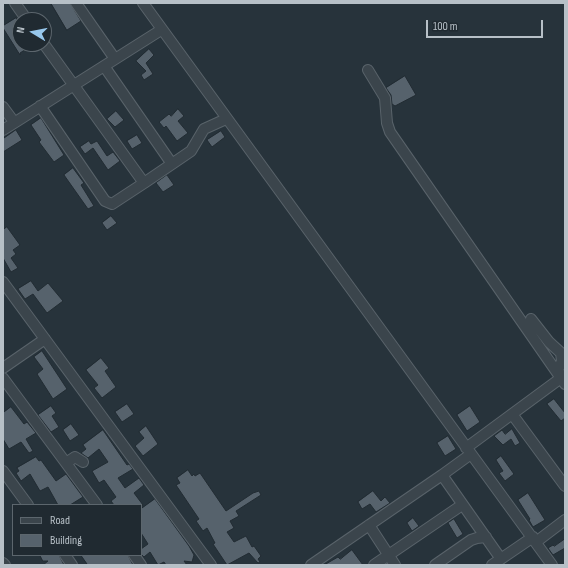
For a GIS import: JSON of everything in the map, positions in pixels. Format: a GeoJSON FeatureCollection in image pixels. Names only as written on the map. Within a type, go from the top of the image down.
{"type":"FeatureCollection","features":[{"type":"Feature","properties":{"kind":"street"},"geometry":{"type":"LineString","coordinates":[[15,3],[21,12]]}},
{"type":"Feature","properties":{"kind":"street"},"geometry":{"type":"LineString","coordinates":[[76,3],[115,59]]}},
{"type":"Feature","properties":{"kind":"street"},"geometry":{"type":"LineString","coordinates":[[142,3],[552,565]]}},
{"type":"Feature","properties":{"kind":"street"},"geometry":{"type":"LineString","coordinates":[[3,130],[161,30]]}},
{"type":"Feature","properties":{"kind":"street"},"geometry":{"type":"LineString","coordinates":[[50,52],[144,183]]}},
{"type":"Feature","properties":{"kind":"street"},"geometry":{"type":"LineString","coordinates":[[104,66],[172,164]]}},
{"type":"Feature","properties":{"kind":"street"},"geometry":{"type":"LineString","coordinates":[[368,70],[386,102],[387,123],[390,132],[562,377]]}},
{"type":"Feature","properties":{"kind":"street"},"geometry":{"type":"LineString","coordinates":[[40,106],[105,201],[112,204],[191,151],[204,129],[226,119]]}},
{"type":"Feature","properties":{"kind":"street"},"geometry":{"type":"LineString","coordinates":[[3,108],[14,122]]}},
{"type":"Feature","properties":{"kind":"street"},"geometry":{"type":"LineString","coordinates":[[5,287],[211,565]]}},
{"type":"Feature","properties":{"kind":"street"},"geometry":{"type":"LineString","coordinates":[[531,320],[549,342],[561,353],[562,377]]}},
{"type":"Feature","properties":{"kind":"street"},"geometry":{"type":"LineString","coordinates":[[3,368],[45,339]]}},
{"type":"Feature","properties":{"kind":"street"},"geometry":{"type":"LineString","coordinates":[[311,565],[442,475],[512,414],[562,377]]}},
{"type":"Feature","properties":{"kind":"street"},"geometry":{"type":"LineString","coordinates":[[3,378],[96,504]]}},
{"type":"Feature","properties":{"kind":"street"},"geometry":{"type":"LineString","coordinates":[[512,414],[565,486]]}},
{"type":"Feature","properties":{"kind":"street"},"geometry":{"type":"LineString","coordinates":[[66,463],[76,457],[83,462]]}},
{"type":"Feature","properties":{"kind":"street"},"geometry":{"type":"LineString","coordinates":[[3,471],[27,504]]}},
{"type":"Feature","properties":{"kind":"street"},"geometry":{"type":"LineString","coordinates":[[442,475],[501,559]]}},
{"type":"Feature","properties":{"kind":"street"},"geometry":{"type":"LineString","coordinates":[[374,565],[462,505]]}},
{"type":"Feature","properties":{"kind":"street"},"geometry":{"type":"LineString","coordinates":[[492,565],[565,520]]}},
{"type":"Feature","properties":{"kind":"street"},"geometry":{"type":"LineString","coordinates":[[369,525],[395,565]]}},
{"type":"Feature","properties":{"kind":"street"},"geometry":{"type":"LineString","coordinates":[[435,565],[471,540],[486,537]]}},
{"type":"Feature","properties":{"kind":"street"},"geometry":{"type":"LineString","coordinates":[[66,556],[72,565]]}},
{"type":"Feature","properties":{"kind":"street"},"geometry":{"type":"LineString","coordinates":[[135,556],[141,565]]}},
{"type":"Feature","properties":{"kind":"building"},"geometry":{"type":"Polygon","coordinates":[[[51,3],[70,3],[81,21],[67,30],[51,3]]]}},
{"type":"Feature","properties":{"kind":"building"},"geometry":{"type":"Polygon","coordinates":[[[12,20],[12,42],[3,28],[3,26],[12,20]]]}},
{"type":"Feature","properties":{"kind":"building"},"geometry":{"type":"Polygon","coordinates":[[[149,49],[154,55],[146,63],[153,74],[144,80],[141,75],[146,71],[136,61],[149,49]]]}},
{"type":"Feature","properties":{"kind":"building"},"geometry":{"type":"Polygon","coordinates":[[[405,76],[416,95],[395,106],[392,104],[391,95],[386,88],[405,76]]]}},
{"type":"Feature","properties":{"kind":"building"},"geometry":{"type":"Polygon","coordinates":[[[178,109],[184,116],[178,121],[188,133],[177,141],[166,126],[164,128],[159,122],[169,114],[171,116],[178,109]]]}},
{"type":"Feature","properties":{"kind":"building"},"geometry":{"type":"Polygon","coordinates":[[[116,111],[124,120],[115,127],[107,119],[116,111]]]}},
{"type":"Feature","properties":{"kind":"building"},"geometry":{"type":"Polygon","coordinates":[[[41,118],[64,155],[54,162],[39,142],[41,140],[31,125],[41,118]]]}},
{"type":"Feature","properties":{"kind":"building"},"geometry":{"type":"Polygon","coordinates":[[[16,130],[22,140],[3,152],[3,139],[16,130]]]}},
{"type":"Feature","properties":{"kind":"building"},"geometry":{"type":"Polygon","coordinates":[[[221,131],[225,137],[212,147],[207,140],[221,131]]]}},
{"type":"Feature","properties":{"kind":"building"},"geometry":{"type":"Polygon","coordinates":[[[137,135],[142,143],[132,149],[127,141],[137,135]]]}},
{"type":"Feature","properties":{"kind":"building"},"geometry":{"type":"Polygon","coordinates":[[[89,141],[91,144],[97,141],[107,156],[113,152],[120,161],[108,170],[93,148],[85,154],[80,147],[89,141]]]}},
{"type":"Feature","properties":{"kind":"building"},"geometry":{"type":"Polygon","coordinates":[[[73,168],[84,183],[81,185],[94,206],[88,209],[64,175],[73,168]]]}},
{"type":"Feature","properties":{"kind":"building"},"geometry":{"type":"Polygon","coordinates":[[[167,175],[174,185],[163,192],[156,183],[167,175]]]}},
{"type":"Feature","properties":{"kind":"building"},"geometry":{"type":"Polygon","coordinates":[[[111,216],[117,223],[107,230],[102,223],[111,216]]]}},
{"type":"Feature","properties":{"kind":"building"},"geometry":{"type":"Polygon","coordinates":[[[7,227],[20,245],[13,250],[16,254],[11,258],[18,268],[11,272],[3,258],[3,230],[7,227]]]}},
{"type":"Feature","properties":{"kind":"building"},"geometry":{"type":"Polygon","coordinates":[[[31,281],[38,291],[48,283],[63,301],[47,313],[33,294],[25,299],[18,289],[31,281]]]}},
{"type":"Feature","properties":{"kind":"building"},"geometry":{"type":"Polygon","coordinates":[[[42,351],[67,389],[53,399],[37,374],[43,369],[34,357],[42,351]]]}},
{"type":"Feature","properties":{"kind":"building"},"geometry":{"type":"Polygon","coordinates":[[[101,358],[109,368],[105,371],[116,387],[102,398],[94,388],[98,385],[86,370],[101,358]]]}},
{"type":"Feature","properties":{"kind":"building"},"geometry":{"type":"Polygon","coordinates":[[[554,399],[565,413],[565,418],[561,421],[547,404],[554,399]]]}},
{"type":"Feature","properties":{"kind":"building"},"geometry":{"type":"Polygon","coordinates":[[[127,404],[134,414],[122,422],[115,412],[127,404]]]}},
{"type":"Feature","properties":{"kind":"building"},"geometry":{"type":"Polygon","coordinates":[[[51,406],[56,413],[52,416],[59,427],[51,432],[38,415],[51,406]]]}},
{"type":"Feature","properties":{"kind":"building"},"geometry":{"type":"Polygon","coordinates":[[[470,406],[480,422],[467,431],[457,415],[470,406]]]}},
{"type":"Feature","properties":{"kind":"building"},"geometry":{"type":"Polygon","coordinates":[[[11,407],[24,424],[27,422],[36,433],[26,439],[33,451],[29,453],[21,442],[9,449],[3,439],[3,413],[11,407]]]}},
{"type":"Feature","properties":{"kind":"building"},"geometry":{"type":"Polygon","coordinates":[[[71,424],[79,435],[70,441],[63,430],[71,424]]]}},
{"type":"Feature","properties":{"kind":"building"},"geometry":{"type":"Polygon","coordinates":[[[146,426],[158,444],[143,456],[135,446],[144,438],[139,432],[146,426]]]}},
{"type":"Feature","properties":{"kind":"building"},"geometry":{"type":"Polygon","coordinates":[[[512,429],[520,443],[515,446],[511,439],[503,445],[494,436],[502,430],[505,434],[512,429]]]}},
{"type":"Feature","properties":{"kind":"building"},"geometry":{"type":"Polygon","coordinates":[[[103,430],[127,465],[129,464],[133,469],[118,478],[125,488],[139,478],[144,485],[134,493],[143,505],[113,504],[111,501],[116,497],[104,480],[99,483],[92,471],[108,462],[99,449],[88,458],[81,453],[86,449],[83,445],[103,430]]]}},
{"type":"Feature","properties":{"kind":"building"},"geometry":{"type":"Polygon","coordinates":[[[448,436],[456,449],[445,456],[437,443],[448,436]]]}},
{"type":"Feature","properties":{"kind":"building"},"geometry":{"type":"Polygon","coordinates":[[[501,456],[514,474],[505,481],[499,473],[503,471],[496,460],[501,456]]]}},
{"type":"Feature","properties":{"kind":"building"},"geometry":{"type":"Polygon","coordinates":[[[36,457],[39,461],[41,460],[56,481],[66,474],[83,497],[72,504],[57,504],[48,487],[40,491],[30,474],[21,481],[16,473],[19,471],[17,468],[36,457]]]}},
{"type":"Feature","properties":{"kind":"building"},"geometry":{"type":"Polygon","coordinates":[[[188,470],[192,476],[200,473],[226,511],[253,493],[259,491],[261,495],[236,511],[239,516],[230,521],[234,528],[227,532],[234,542],[246,536],[252,547],[254,546],[261,556],[258,559],[260,562],[258,563],[249,553],[227,565],[213,544],[215,543],[207,528],[203,531],[196,521],[199,519],[176,485],[180,483],[177,478],[188,470]]]}},
{"type":"Feature","properties":{"kind":"building"},"geometry":{"type":"Polygon","coordinates":[[[373,491],[381,501],[385,497],[390,503],[376,512],[370,504],[362,509],[358,502],[373,491]]]}},
{"type":"Feature","properties":{"kind":"building"},"geometry":{"type":"Polygon","coordinates":[[[528,493],[545,520],[533,527],[529,520],[530,519],[518,500],[528,493]]]}},
{"type":"Feature","properties":{"kind":"building"},"geometry":{"type":"Polygon","coordinates":[[[155,499],[189,546],[194,555],[192,562],[184,561],[187,565],[166,565],[164,562],[158,565],[150,552],[144,557],[142,555],[142,548],[148,544],[142,535],[142,508],[155,499]]]}},
{"type":"Feature","properties":{"kind":"building"},"geometry":{"type":"Polygon","coordinates":[[[413,518],[419,526],[412,531],[407,523],[413,518]]]}},
{"type":"Feature","properties":{"kind":"building"},"geometry":{"type":"Polygon","coordinates":[[[454,519],[463,534],[457,538],[448,523],[454,519]]]}},
{"type":"Feature","properties":{"kind":"building"},"geometry":{"type":"Polygon","coordinates":[[[565,539],[565,548],[553,555],[548,548],[565,539]]]}},
{"type":"Feature","properties":{"kind":"building"},"geometry":{"type":"Polygon","coordinates":[[[352,550],[363,565],[324,565],[338,557],[340,559],[352,550]]]}},
{"type":"Feature","properties":{"kind":"building"},"geometry":{"type":"Polygon","coordinates":[[[40,556],[60,556],[64,565],[43,565],[48,561],[43,561],[40,556]]]}},
{"type":"Feature","properties":{"kind":"building"},"geometry":{"type":"Polygon","coordinates":[[[82,556],[128,556],[133,565],[88,565],[82,556]]]}}]}
